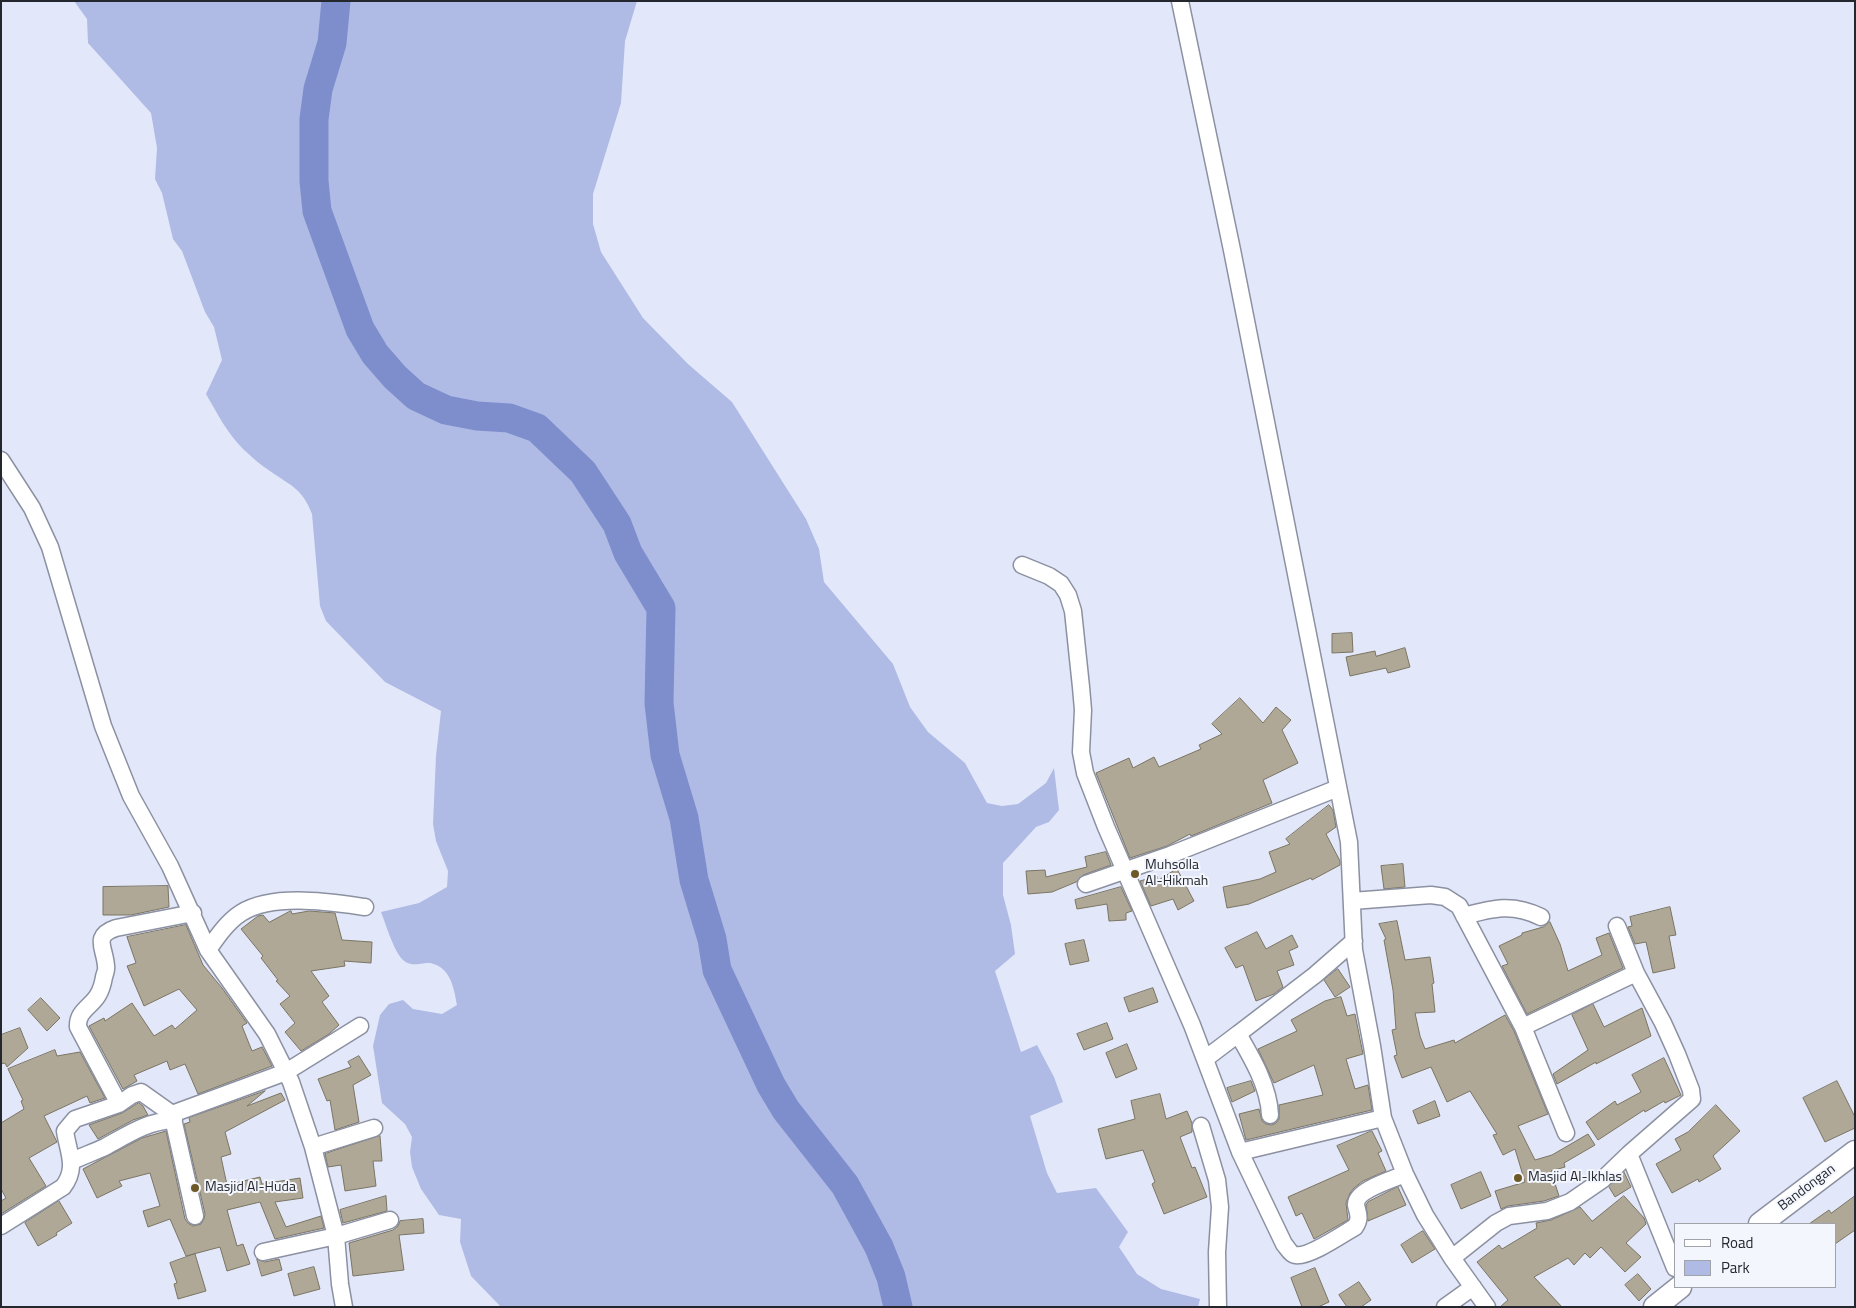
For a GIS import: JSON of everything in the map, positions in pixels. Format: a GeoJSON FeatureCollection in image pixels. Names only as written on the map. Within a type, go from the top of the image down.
{"type":"FeatureCollection","features":[{"type":"Feature","properties":{"kind":"street"},"geometry":{"type":"LineString","coordinates":[[1180,1],[1234,259],[1349,842],[1354,941],[1383,1118],[1405,1174],[1425,1215],[1452,1258],[1487,1307]]}},
{"type":"Feature","properties":{"kind":"street"},"geometry":{"type":"LineString","coordinates":[[1,460],[32,508],[50,547],[102,726],[130,796],[170,866],[208,950],[267,1034],[286,1072],[313,1147],[336,1236],[344,1307]]}},
{"type":"Feature","properties":{"kind":"street"},"geometry":{"type":"LineString","coordinates":[[1022,565],[1049,576],[1061,584],[1071,602],[1081,686],[1082,764],[1106,827],[1205,1059],[1240,1152],[1288,1250],[1295,1255],[1314,1251],[1355,1227],[1360,1214],[1356,1204],[1359,1196],[1368,1190],[1405,1174]]}},
{"type":"Feature","properties":{"kind":"street"},"geometry":{"type":"LineString","coordinates":[[1086,884],[1126,871],[1338,788]]}},
{"type":"Feature","properties":{"kind":"street"},"geometry":{"type":"LineString","coordinates":[[1352,901],[1431,895],[1445,898],[1459,906],[1523,1027],[1566,1133]]}},
{"type":"Feature","properties":{"kind":"street"},"geometry":{"type":"LineString","coordinates":[[208,950],[232,920],[250,909],[284,901],[334,903],[365,907]]}},
{"type":"Feature","properties":{"kind":"street"},"geometry":{"type":"LineString","coordinates":[[1464,916],[1492,908],[1511,908],[1532,912],[1541,917]]}},
{"type":"Feature","properties":{"kind":"street"},"geometry":{"type":"LineString","coordinates":[[119,1104],[78,1027],[78,1019],[98,996],[103,982],[107,967],[101,946],[103,936],[108,930],[192,913]]}},
{"type":"Feature","properties":{"kind":"street"},"geometry":{"type":"LineString","coordinates":[[1452,1258],[1496,1223],[1509,1216],[1546,1211],[1570,1202],[1602,1180],[1629,1154],[1690,1102],[1693,1095],[1663,1023],[1636,973],[1617,926]]}},
{"type":"Feature","properties":{"kind":"street"},"geometry":{"type":"LineString","coordinates":[[1205,1059],[1315,975],[1354,941]]}},
{"type":"Feature","properties":{"kind":"street"},"geometry":{"type":"LineString","coordinates":[[1523,1027],[1636,973]]}},
{"type":"Feature","properties":{"kind":"street"},"geometry":{"type":"LineString","coordinates":[[72,1161],[147,1125],[173,1117],[286,1072],[360,1026]]}},
{"type":"Feature","properties":{"kind":"street"},"geometry":{"type":"LineString","coordinates":[[1238,1034],[1260,1078],[1268,1099],[1270,1116]]}},
{"type":"Feature","properties":{"kind":"street"},"geometry":{"type":"LineString","coordinates":[[1,1226],[63,1187],[70,1174],[72,1161],[65,1131],[75,1119],[119,1104],[132,1095],[141,1092],[173,1117],[196,1216]]}},
{"type":"Feature","properties":{"kind":"street"},"geometry":{"type":"LineString","coordinates":[[1240,1152],[1383,1118]]}},
{"type":"Feature","properties":{"kind":"street"},"geometry":{"type":"LineString","coordinates":[[1201,1126],[1217,1180],[1220,1206],[1217,1261],[1218,1307]]}},
{"type":"Feature","properties":{"kind":"street"},"geometry":{"type":"LineString","coordinates":[[313,1147],[374,1128]]}},
{"type":"Feature","properties":{"kind":"street","name":"Bandongan"},"geometry":{"type":"LineString","coordinates":[[1761,1223],[1855,1152]]}},
{"type":"Feature","properties":{"kind":"street"},"geometry":{"type":"LineString","coordinates":[[1629,1154],[1674,1266]]}},
{"type":"Feature","properties":{"kind":"street"},"geometry":{"type":"LineString","coordinates":[[263,1252],[336,1236],[390,1220]]}},
{"type":"Feature","properties":{"kind":"street"},"geometry":{"type":"LineString","coordinates":[[1445,1307],[1473,1287]]}},
{"type":"Feature","properties":{"kind":"street"},"geometry":{"type":"LineString","coordinates":[[1655,1307],[1679,1288]]}},
{"type":"Feature","properties":{"kind":"green space"},"geometry":{"type":"Polygon","coordinates":[[[74,1],[637,1],[625,41],[621,103],[593,194],[593,224],[601,252],[643,318],[688,364],[732,402],[806,519],[819,549],[824,582],[893,664],[910,707],[928,732],[965,763],[987,803],[1002,806],[1018,804],[1046,783],[1054,768],[1059,810],[1049,822],[1036,827],[1003,863],[1003,895],[1011,925],[1015,954],[995,971],[1021,1052],[1037,1045],[1054,1077],[1063,1102],[1030,1116],[1047,1173],[1057,1193],[1096,1188],[1128,1232],[1119,1247],[1137,1274],[1161,1289],[1200,1299],[1198,1307],[501,1307],[471,1276],[460,1242],[461,1219],[439,1215],[421,1189],[412,1167],[410,1152],[412,1137],[405,1124],[382,1103],[373,1046],[380,1015],[389,1004],[403,1000],[413,1009],[442,1014],[457,1005],[450,980],[443,969],[430,963],[408,963],[401,958],[392,942],[381,912],[419,903],[447,887],[448,871],[436,841],[433,824],[436,756],[441,711],[385,682],[326,621],[320,606],[312,514],[308,505],[295,488],[259,463],[237,443],[206,394],[222,360],[214,327],[205,312],[182,251],[173,239],[162,193],[155,179],[157,148],[151,113],[88,43],[87,19],[74,1]]]}},
{"type":"Feature","properties":{"kind":"building"},"geometry":{"type":"Polygon","coordinates":[[[1352,633],[1353,652],[1332,653],[1332,634],[1352,633]]]}},
{"type":"Feature","properties":{"kind":"building"},"geometry":{"type":"Polygon","coordinates":[[[1405,648],[1410,667],[1388,673],[1386,668],[1350,676],[1346,657],[1375,651],[1376,656],[1405,648]]]}},
{"type":"Feature","properties":{"kind":"building"},"geometry":{"type":"Polygon","coordinates":[[[1240,698],[1263,723],[1276,707],[1291,720],[1282,730],[1298,763],[1263,780],[1272,803],[1191,836],[1190,834],[1167,846],[1130,858],[1096,773],[1129,758],[1133,768],[1154,757],[1159,767],[1201,749],[1199,745],[1222,734],[1212,724],[1240,698]]]}},
{"type":"Feature","properties":{"kind":"building"},"geometry":{"type":"Polygon","coordinates":[[[1329,805],[1333,810],[1336,827],[1326,834],[1340,861],[1340,865],[1312,880],[1311,878],[1249,904],[1227,908],[1223,887],[1260,879],[1276,872],[1269,852],[1290,844],[1286,839],[1329,805]]]}},
{"type":"Feature","properties":{"kind":"building"},"geometry":{"type":"Polygon","coordinates":[[[1106,852],[1111,865],[1083,875],[1076,882],[1052,892],[1028,894],[1026,871],[1045,870],[1046,877],[1087,867],[1085,857],[1106,852]]]}},
{"type":"Feature","properties":{"kind":"building"},"geometry":{"type":"Polygon","coordinates":[[[1403,864],[1405,887],[1384,889],[1381,866],[1403,864]]]}},
{"type":"Feature","properties":{"kind":"building"},"geometry":{"type":"Polygon","coordinates":[[[1177,869],[1194,901],[1178,910],[1173,899],[1151,906],[1140,881],[1157,876],[1158,880],[1177,869]]]}},
{"type":"Feature","properties":{"kind":"building"},"geometry":{"type":"Polygon","coordinates":[[[168,886],[169,907],[131,915],[103,915],[103,887],[168,886]]]}},
{"type":"Feature","properties":{"kind":"building"},"geometry":{"type":"Polygon","coordinates":[[[1121,887],[1132,911],[1126,913],[1126,920],[1109,921],[1107,904],[1077,909],[1075,900],[1121,887]]]}},
{"type":"Feature","properties":{"kind":"building"},"geometry":{"type":"Polygon","coordinates":[[[1670,907],[1676,935],[1669,936],[1675,968],[1653,973],[1646,942],[1635,944],[1628,927],[1632,926],[1630,917],[1670,907]]]}},
{"type":"Feature","properties":{"kind":"building"},"geometry":{"type":"Polygon","coordinates":[[[291,911],[292,914],[309,911],[335,913],[342,940],[372,942],[371,963],[344,961],[345,966],[311,971],[329,996],[322,1002],[339,1025],[329,1034],[301,1051],[285,1032],[295,1023],[280,1004],[290,996],[276,981],[278,980],[261,958],[263,956],[241,929],[258,916],[263,915],[269,922],[291,911]]]}},
{"type":"Feature","properties":{"kind":"building"},"geometry":{"type":"Polygon","coordinates":[[[1397,921],[1405,960],[1430,957],[1434,983],[1432,984],[1435,1012],[1415,1013],[1425,1049],[1454,1040],[1455,1043],[1505,1015],[1514,1031],[1548,1114],[1518,1126],[1535,1160],[1552,1155],[1588,1134],[1595,1145],[1564,1163],[1565,1167],[1551,1171],[1559,1196],[1544,1201],[1508,1206],[1501,1209],[1495,1191],[1525,1182],[1515,1149],[1503,1155],[1493,1135],[1497,1134],[1470,1091],[1447,1102],[1431,1067],[1402,1078],[1394,1056],[1397,1055],[1392,1030],[1396,1029],[1393,990],[1384,940],[1386,939],[1379,924],[1397,921]]]}},
{"type":"Feature","properties":{"kind":"building"},"geometry":{"type":"Polygon","coordinates":[[[1550,922],[1560,944],[1568,971],[1602,955],[1596,938],[1609,933],[1623,968],[1527,1014],[1502,966],[1508,964],[1499,946],[1522,935],[1522,933],[1543,927],[1550,922]]]}},
{"type":"Feature","properties":{"kind":"building"},"geometry":{"type":"Polygon","coordinates":[[[186,925],[203,965],[247,1023],[242,1026],[252,1051],[262,1047],[272,1066],[198,1094],[185,1064],[170,1070],[167,1061],[134,1075],[137,1081],[123,1089],[89,1026],[104,1018],[105,1021],[132,1003],[154,1036],[172,1025],[175,1029],[197,1010],[179,989],[144,1006],[127,966],[136,963],[127,937],[186,925]]]}},
{"type":"Feature","properties":{"kind":"building"},"geometry":{"type":"Polygon","coordinates":[[[1257,932],[1266,949],[1292,935],[1298,947],[1289,951],[1294,965],[1277,971],[1283,987],[1274,994],[1256,1001],[1243,965],[1236,968],[1225,948],[1257,932]]]}},
{"type":"Feature","properties":{"kind":"building"},"geometry":{"type":"Polygon","coordinates":[[[1084,940],[1089,961],[1070,965],[1065,944],[1084,940]]]}},
{"type":"Feature","properties":{"kind":"building"},"geometry":{"type":"Polygon","coordinates":[[[1338,969],[1350,987],[1335,997],[1324,980],[1338,969]]]}},
{"type":"Feature","properties":{"kind":"building"},"geometry":{"type":"Polygon","coordinates":[[[1153,988],[1158,1002],[1129,1012],[1124,998],[1153,988]]]}},
{"type":"Feature","properties":{"kind":"building"},"geometry":{"type":"Polygon","coordinates":[[[1341,997],[1347,1016],[1355,1014],[1363,1054],[1346,1059],[1355,1089],[1368,1085],[1372,1110],[1246,1140],[1239,1114],[1259,1109],[1262,1121],[1272,1125],[1279,1119],[1279,1105],[1323,1095],[1314,1065],[1274,1083],[1258,1049],[1297,1031],[1291,1020],[1325,1001],[1341,997]]]}},
{"type":"Feature","properties":{"kind":"building"},"geometry":{"type":"Polygon","coordinates":[[[41,998],[60,1018],[47,1031],[28,1010],[41,998]]]}},
{"type":"Feature","properties":{"kind":"building"},"geometry":{"type":"Polygon","coordinates":[[[1593,1004],[1604,1027],[1642,1008],[1651,1036],[1596,1064],[1596,1062],[1557,1084],[1553,1074],[1588,1050],[1572,1015],[1593,1004]]]}},
{"type":"Feature","properties":{"kind":"building"},"geometry":{"type":"Polygon","coordinates":[[[1107,1023],[1113,1039],[1084,1050],[1077,1034],[1107,1023]]]}},
{"type":"Feature","properties":{"kind":"building"},"geometry":{"type":"Polygon","coordinates":[[[20,1028],[28,1048],[7,1067],[5,1063],[1,1064],[1,1035],[20,1028]]]}},
{"type":"Feature","properties":{"kind":"building"},"geometry":{"type":"Polygon","coordinates":[[[1127,1044],[1137,1069],[1116,1078],[1106,1053],[1127,1044]]]}},
{"type":"Feature","properties":{"kind":"building"},"geometry":{"type":"Polygon","coordinates":[[[55,1050],[57,1056],[80,1052],[105,1098],[90,1103],[87,1096],[44,1116],[57,1142],[29,1158],[46,1186],[1,1214],[1,1201],[6,1198],[1,1189],[1,1123],[24,1109],[21,1101],[23,1100],[8,1069],[55,1050]]]}},
{"type":"Feature","properties":{"kind":"building"},"geometry":{"type":"Polygon","coordinates":[[[359,1056],[371,1075],[353,1085],[359,1122],[335,1130],[330,1100],[327,1101],[318,1079],[351,1067],[348,1062],[359,1056]]]}},
{"type":"Feature","properties":{"kind":"building"},"geometry":{"type":"Polygon","coordinates":[[[1664,1058],[1681,1095],[1665,1103],[1664,1101],[1645,1112],[1644,1110],[1598,1140],[1586,1122],[1615,1101],[1617,1105],[1641,1092],[1632,1075],[1664,1058]]]}},
{"type":"Feature","properties":{"kind":"building"},"geometry":{"type":"Polygon","coordinates":[[[1251,1081],[1255,1091],[1232,1102],[1227,1088],[1251,1081]]]}},
{"type":"Feature","properties":{"kind":"building"},"geometry":{"type":"Polygon","coordinates":[[[1837,1081],[1855,1117],[1855,1128],[1825,1142],[1803,1098],[1837,1081]]]}},
{"type":"Feature","properties":{"kind":"building"},"geometry":{"type":"Polygon","coordinates":[[[265,1091],[247,1106],[281,1093],[285,1100],[225,1132],[231,1154],[221,1157],[227,1185],[260,1177],[262,1184],[300,1178],[303,1198],[275,1202],[286,1227],[321,1216],[324,1228],[275,1239],[260,1202],[227,1210],[237,1246],[243,1244],[250,1264],[227,1271],[220,1247],[186,1256],[170,1219],[148,1227],[143,1211],[160,1206],[150,1173],[119,1181],[122,1186],[97,1198],[83,1169],[142,1138],[166,1131],[185,1219],[193,1226],[201,1224],[205,1214],[184,1124],[190,1122],[189,1118],[265,1091]]]}},
{"type":"Feature","properties":{"kind":"building"},"geometry":{"type":"Polygon","coordinates":[[[1160,1094],[1166,1119],[1187,1111],[1192,1123],[1192,1132],[1180,1137],[1192,1168],[1195,1167],[1207,1197],[1164,1214],[1152,1184],[1155,1182],[1143,1150],[1106,1159],[1098,1129],[1135,1119],[1131,1101],[1160,1094]]]}},
{"type":"Feature","properties":{"kind":"building"},"geometry":{"type":"Polygon","coordinates":[[[1435,1101],[1440,1116],[1418,1124],[1413,1111],[1435,1101]]]}},
{"type":"Feature","properties":{"kind":"building"},"geometry":{"type":"Polygon","coordinates":[[[139,1103],[148,1115],[133,1120],[98,1139],[89,1125],[122,1113],[139,1103]]]}},
{"type":"Feature","properties":{"kind":"building"},"geometry":{"type":"Polygon","coordinates":[[[1716,1105],[1740,1131],[1713,1156],[1721,1169],[1699,1182],[1698,1179],[1672,1193],[1656,1164],[1681,1150],[1675,1139],[1688,1132],[1716,1105]]]}},
{"type":"Feature","properties":{"kind":"building"},"geometry":{"type":"Polygon","coordinates":[[[1372,1131],[1382,1151],[1378,1153],[1386,1171],[1363,1181],[1354,1188],[1346,1203],[1348,1220],[1314,1239],[1302,1213],[1296,1216],[1288,1197],[1349,1170],[1337,1146],[1372,1131]]]}},
{"type":"Feature","properties":{"kind":"building"},"geometry":{"type":"Polygon","coordinates":[[[380,1136],[382,1161],[373,1161],[376,1186],[345,1191],[341,1165],[328,1167],[325,1154],[380,1136]]]}},
{"type":"Feature","properties":{"kind":"building"},"geometry":{"type":"Polygon","coordinates":[[[1481,1172],[1491,1196],[1461,1209],[1451,1185],[1481,1172]]]}},
{"type":"Feature","properties":{"kind":"building"},"geometry":{"type":"Polygon","coordinates":[[[1624,1172],[1631,1187],[1615,1197],[1609,1187],[1624,1172]]]}},
{"type":"Feature","properties":{"kind":"building"},"geometry":{"type":"Polygon","coordinates":[[[1398,1187],[1406,1205],[1368,1221],[1366,1205],[1368,1202],[1398,1187]]]}},
{"type":"Feature","properties":{"kind":"building"},"geometry":{"type":"Polygon","coordinates":[[[386,1196],[387,1211],[343,1223],[340,1210],[386,1196]]]}},
{"type":"Feature","properties":{"kind":"building"},"geometry":{"type":"Polygon","coordinates":[[[1624,1196],[1644,1218],[1646,1224],[1626,1243],[1641,1257],[1625,1272],[1601,1247],[1590,1258],[1585,1253],[1574,1265],[1568,1258],[1534,1277],[1562,1307],[1500,1307],[1508,1300],[1477,1262],[1499,1245],[1502,1249],[1537,1228],[1536,1223],[1551,1220],[1580,1207],[1592,1221],[1624,1196]]]}},
{"type":"Feature","properties":{"kind":"building"},"geometry":{"type":"Polygon","coordinates":[[[1855,1196],[1855,1230],[1836,1243],[1836,1223],[1810,1223],[1829,1210],[1831,1213],[1855,1196]]]}},
{"type":"Feature","properties":{"kind":"building"},"geometry":{"type":"Polygon","coordinates":[[[59,1201],[72,1223],[56,1233],[57,1235],[38,1246],[25,1223],[59,1201]]]}},
{"type":"Feature","properties":{"kind":"building"},"geometry":{"type":"Polygon","coordinates":[[[423,1219],[424,1233],[399,1235],[404,1270],[353,1276],[349,1243],[393,1230],[400,1221],[423,1219]]]}},
{"type":"Feature","properties":{"kind":"building"},"geometry":{"type":"Polygon","coordinates":[[[1423,1231],[1435,1249],[1412,1263],[1401,1245],[1423,1231]]]}},
{"type":"Feature","properties":{"kind":"building"},"geometry":{"type":"Polygon","coordinates":[[[195,1254],[206,1291],[178,1299],[174,1284],[177,1283],[170,1263],[195,1254]]]}},
{"type":"Feature","properties":{"kind":"building"},"geometry":{"type":"Polygon","coordinates":[[[257,1259],[265,1262],[279,1259],[282,1270],[262,1276],[257,1259]]]}},
{"type":"Feature","properties":{"kind":"building"},"geometry":{"type":"Polygon","coordinates":[[[314,1267],[320,1289],[294,1296],[288,1274],[314,1267]]]}},
{"type":"Feature","properties":{"kind":"building"},"geometry":{"type":"Polygon","coordinates":[[[1315,1268],[1329,1302],[1318,1307],[1302,1307],[1291,1278],[1315,1268]]]}},
{"type":"Feature","properties":{"kind":"building"},"geometry":{"type":"Polygon","coordinates":[[[1638,1274],[1651,1289],[1639,1301],[1625,1285],[1638,1274]]]}},
{"type":"Feature","properties":{"kind":"building"},"geometry":{"type":"Polygon","coordinates":[[[1359,1282],[1371,1300],[1361,1307],[1347,1307],[1339,1295],[1359,1282]]]}},
{"type":"Feature","properties":{"kind":"waterway"},"geometry":{"type":"LineString","coordinates":[[336,1],[332,43],[318,89],[314,119],[314,181],[317,211],[360,329],[375,354],[395,377],[416,396],[446,410],[477,416],[509,418],[537,428],[583,472],[617,524],[628,553],[661,608],[659,703],[665,755],[684,818],[694,880],[712,939],[717,970],[771,1085],[786,1110],[845,1185],[879,1247],[891,1277],[898,1307]]}},
{"type":"Feature","properties":{"kind":"place","name":"Muhsolla Al-Hikmah"},"geometry":{"type":"Point","coordinates":[1135,874]}},
{"type":"Feature","properties":{"kind":"place","name":"Masjid Al-Ikhlas"},"geometry":{"type":"Point","coordinates":[1518,1178]}},
{"type":"Feature","properties":{"kind":"place","name":"Masjid Al-Huda"},"geometry":{"type":"Point","coordinates":[195,1188]}}]}
